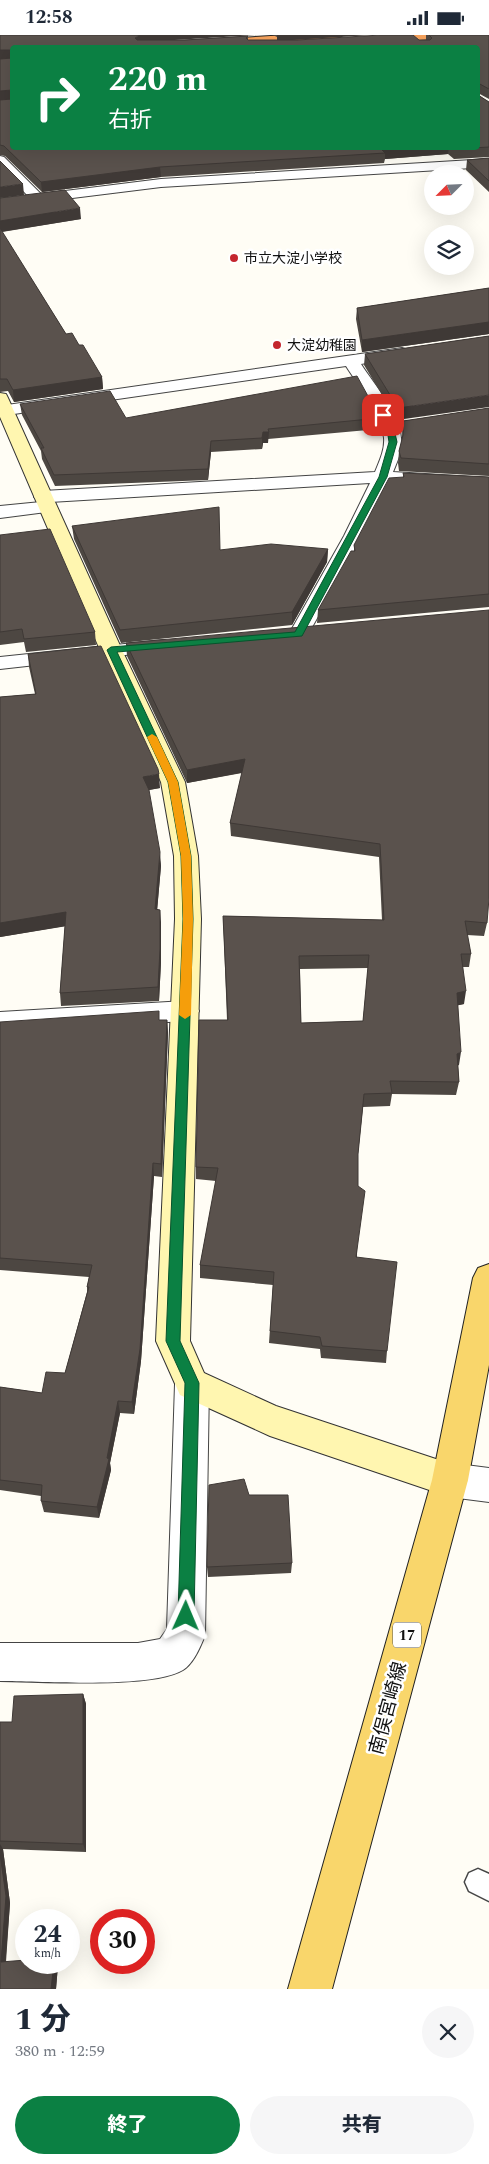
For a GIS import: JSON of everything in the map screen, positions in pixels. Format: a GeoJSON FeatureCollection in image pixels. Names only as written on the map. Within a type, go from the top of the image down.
{"type":"FeatureCollection","features":[{"type":"Feature","properties":{"kind":"highway"},"geometry":{"type":"LineString","coordinates":[[211,43],[338,35]]}},
{"type":"Feature","properties":{"kind":"highway"},"geometry":{"type":"LineString","coordinates":[[366,40],[449,35]]}},
{"type":"Feature","properties":{"kind":"highway"},"geometry":{"type":"LineString","coordinates":[[291,45],[347,42]]}},
{"type":"Feature","properties":{"kind":"main road","name":"南俣宮崎線"},"geometry":{"type":"LineString","coordinates":[[310,1989],[450,1480],[489,1278]]}},
{"type":"Feature","properties":{"kind":"street"},"geometry":{"type":"LineString","coordinates":[[412,36],[422,45]]}},
{"type":"Feature","properties":{"kind":"street"},"geometry":{"type":"LineString","coordinates":[[0,160],[38,198]]}},
{"type":"Feature","properties":{"kind":"street"},"geometry":{"type":"LineString","coordinates":[[0,203],[161,183],[489,163]]}},
{"type":"Feature","properties":{"kind":"street"},"geometry":{"type":"LineString","coordinates":[[0,1662],[138,1662],[171,1656],[186,1635],[192,1383],[173,1341],[188,919],[186,856],[173,782],[111,650],[2,406],[415,351]]}},
{"type":"Feature","properties":{"kind":"street"},"geometry":{"type":"LineString","coordinates":[[327,632],[289,635],[383,477],[393,442],[390,429],[350,360]]}},
{"type":"Feature","properties":{"kind":"street"},"geometry":{"type":"LineString","coordinates":[[390,429],[410,425]]}},
{"type":"Feature","properties":{"kind":"street"},"geometry":{"type":"LineString","coordinates":[[0,512],[45,502],[383,477],[489,483]]}},
{"type":"Feature","properties":{"kind":"street"},"geometry":{"type":"LineString","coordinates":[[0,663],[180,644]]}},
{"type":"Feature","properties":{"kind":"street"},"geometry":{"type":"LineString","coordinates":[[0,1022],[185,1011]]}},
{"type":"Feature","properties":{"kind":"street"},"geometry":{"type":"LineString","coordinates":[[192,1383],[270,1420],[450,1480],[489,1485]]}},
{"type":"Feature","properties":{"kind":"building"},"geometry":{"type":"Polygon","coordinates":[[[0,35],[139,35],[135,38],[137,40],[185,40],[248,36],[246,38],[248,40],[297,40],[413,35],[419,40],[430,40],[432,38],[429,35],[489,35],[489,89],[480,84],[480,45],[10,45],[10,50],[0,50],[0,35]]]}},
{"type":"Feature","properties":{"kind":"building"},"geometry":{"type":"Polygon","coordinates":[[[10,58],[10,90],[0,91],[0,59],[10,58]]]}},
{"type":"Feature","properties":{"kind":"building"},"geometry":{"type":"Polygon","coordinates":[[[480,96],[489,102],[489,147],[480,148],[480,96]]]}},
{"type":"Feature","properties":{"kind":"building"},"geometry":{"type":"Polygon","coordinates":[[[10,99],[10,150],[382,150],[385,153],[160,167],[41,182],[4,146],[0,145],[0,100],[10,99]]]}},
{"type":"Feature","properties":{"kind":"building"},"geometry":{"type":"Polygon","coordinates":[[[489,158],[489,181],[474,165],[467,160],[489,158]]]}},
{"type":"Feature","properties":{"kind":"building"},"geometry":{"type":"Polygon","coordinates":[[[0,161],[23,184],[0,187],[0,161]]]}},
{"type":"Feature","properties":{"kind":"building"},"geometry":{"type":"Polygon","coordinates":[[[65,190],[80,208],[0,221],[0,198],[65,190]]]}},
{"type":"Feature","properties":{"kind":"building"},"geometry":{"type":"Polygon","coordinates":[[[0,228],[66,334],[72,333],[79,345],[83,345],[102,377],[13,390],[7,379],[0,379],[0,228]]]}},
{"type":"Feature","properties":{"kind":"building"},"geometry":{"type":"Polygon","coordinates":[[[489,288],[489,322],[362,340],[357,308],[489,288]]]}},
{"type":"Feature","properties":{"kind":"building"},"geometry":{"type":"Polygon","coordinates":[[[489,336],[489,395],[398,408],[365,354],[489,336]]]}},
{"type":"Feature","properties":{"kind":"building"},"geometry":{"type":"Polygon","coordinates":[[[357,376],[380,418],[268,429],[269,432],[263,432],[262,438],[211,441],[208,469],[54,475],[41,448],[44,448],[20,404],[110,391],[126,418],[357,376]]]}},
{"type":"Feature","properties":{"kind":"building"},"geometry":{"type":"Polygon","coordinates":[[[489,408],[489,464],[401,458],[399,451],[403,435],[403,421],[489,408]]]}},
{"type":"Feature","properties":{"kind":"building"},"geometry":{"type":"Polygon","coordinates":[[[403,473],[489,477],[489,594],[318,610],[351,551],[355,551],[354,545],[389,478],[404,477],[403,473]]]}},
{"type":"Feature","properties":{"kind":"building"},"geometry":{"type":"Polygon","coordinates":[[[219,507],[220,550],[271,544],[328,549],[292,612],[120,630],[72,526],[219,507]]]}},
{"type":"Feature","properties":{"kind":"building"},"geometry":{"type":"Polygon","coordinates":[[[50,529],[95,632],[24,639],[22,629],[0,632],[0,535],[50,529]]]}},
{"type":"Feature","properties":{"kind":"building"},"geometry":{"type":"Polygon","coordinates":[[[489,610],[489,898],[487,923],[465,921],[471,954],[461,954],[466,991],[457,993],[461,1052],[457,1054],[459,1082],[390,1081],[392,1093],[364,1094],[358,1154],[358,1186],[365,1191],[356,1257],[397,1262],[387,1351],[322,1346],[320,1337],[270,1331],[274,1272],[200,1265],[218,1168],[196,1167],[199,1020],[228,1020],[223,916],[384,920],[380,844],[230,823],[245,759],[187,770],[126,643],[489,610]],[[369,955],[299,956],[301,1023],[363,1021],[369,955]]]}},
{"type":"Feature","properties":{"kind":"building"},"geometry":{"type":"Polygon","coordinates":[[[101,646],[159,774],[143,777],[149,790],[160,852],[155,909],[160,910],[158,987],[60,993],[66,912],[0,923],[0,697],[36,694],[28,654],[101,646]]]}},
{"type":"Feature","properties":{"kind":"building"},"geometry":{"type":"Polygon","coordinates":[[[159,1011],[159,1020],[167,1020],[161,1164],[153,1163],[140,1349],[132,1402],[118,1401],[107,1458],[109,1459],[97,1507],[41,1501],[42,1485],[0,1480],[0,1387],[42,1393],[46,1372],[65,1373],[89,1287],[87,1287],[92,1265],[0,1258],[0,1022],[159,1011]]]}},
{"type":"Feature","properties":{"kind":"building"},"geometry":{"type":"Polygon","coordinates":[[[244,1479],[249,1495],[288,1495],[292,1563],[207,1567],[209,1485],[244,1479]]]}},
{"type":"Feature","properties":{"kind":"building"},"geometry":{"type":"Polygon","coordinates":[[[83,1694],[83,1844],[0,1841],[0,1722],[12,1722],[14,1696],[83,1694]]]}},
{"type":"Feature","properties":{"kind":"building"},"geometry":{"type":"Polygon","coordinates":[[[0,1854],[6,1896],[1,1962],[15,1961],[15,1974],[53,1974],[51,1989],[0,1989],[0,1854]]]}},
{"type":"Feature","properties":{"kind":"slow traffic"},"geometry":{"type":"LineString","coordinates":[[152,737],[173,782],[186,856],[188,919],[185,1015]]}},
{"type":"Feature","properties":{"kind":"place","name":"市立大淀小学校"},"geometry":{"type":"Point","coordinates":[234,258]}},
{"type":"Feature","properties":{"kind":"place","name":"大淀幼稚園"},"geometry":{"type":"Point","coordinates":[277,345]}},
{"type":"Feature","properties":{"kind":"route"},"geometry":{"type":"LineString","coordinates":[[186,1616],[192,1383],[173,1341],[188,919],[186,856],[173,782],[111,650],[298,635],[383,477],[393,442],[390,429],[383,415]]}}]}
